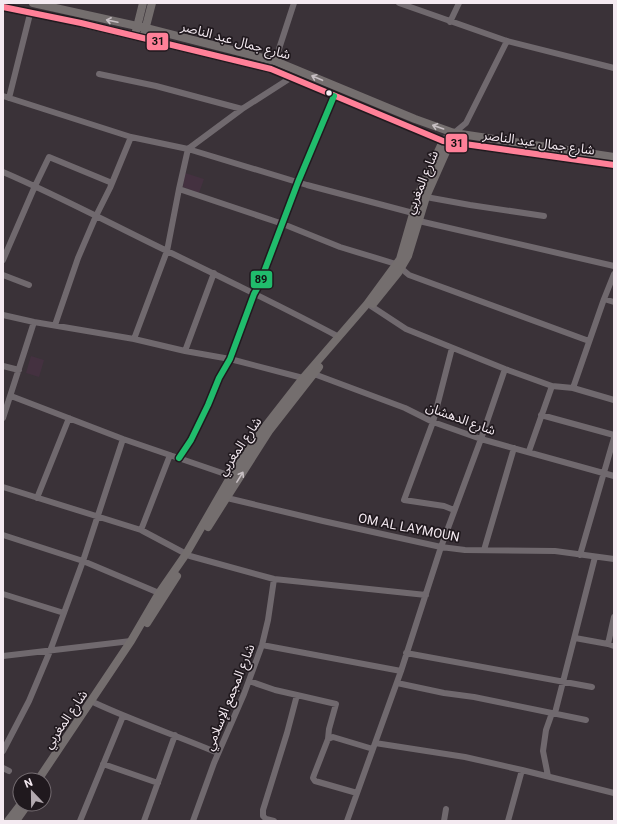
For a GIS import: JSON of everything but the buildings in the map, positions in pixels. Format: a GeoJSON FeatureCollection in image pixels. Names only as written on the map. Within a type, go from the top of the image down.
{"type":"FeatureCollection","features":[{"type":"Feature","properties":{"kind":"main road","name":"شارع جمال عبد الناصر"},"geometry":{"type":"LineString","coordinates":[[33,3],[146,28],[275,61],[415,119],[454,133],[614,157]]}},
{"type":"Feature","properties":{"kind":"main road"},"geometry":{"type":"LineString","coordinates":[[139,37],[137,26],[143,3]]}},
{"type":"Feature","properties":{"kind":"main road"},"geometry":{"type":"LineString","coordinates":[[139,37],[146,28],[152,3]]}},
{"type":"Feature","properties":{"kind":"main road","name":"شارع جمال عبد الناصر"},"geometry":{"type":"LineString","coordinates":[[3,7],[30,14],[81,23],[271,69],[447,141],[614,165]]}},
{"type":"Feature","properties":{"kind":"main road","name":"شارع المغربي"},"geometry":{"type":"LineString","coordinates":[[50,772],[269,431],[371,306],[398,266],[419,192],[447,141],[454,133]]}},
{"type":"Feature","properties":{"kind":"main road","name":"شارع المغربي"},"geometry":{"type":"LineString","coordinates":[[43,772],[131,641],[159,593],[188,555],[231,476],[264,428],[303,378],[408,256],[426,197],[447,141]]}},
{"type":"Feature","properties":{"kind":"main road"},"geometry":{"type":"LineString","coordinates":[[8,821],[15,812]]}},
{"type":"Feature","properties":{"kind":"main road"},"geometry":{"type":"LineString","coordinates":[[16,821],[22,812]]}},
{"type":"Feature","properties":{"kind":"street"},"geometry":{"type":"LineString","coordinates":[[275,61],[294,3]]}},
{"type":"Feature","properties":{"kind":"street"},"geometry":{"type":"LineString","coordinates":[[399,3],[507,41],[614,68]]}},
{"type":"Feature","properties":{"kind":"street"},"geometry":{"type":"LineString","coordinates":[[450,22],[459,3]]}},
{"type":"Feature","properties":{"kind":"street"},"geometry":{"type":"LineString","coordinates":[[30,14],[6,97],[131,137],[188,149],[298,182],[413,213]]}},
{"type":"Feature","properties":{"kind":"street"},"geometry":{"type":"LineString","coordinates":[[454,133],[466,123],[507,41]]}},
{"type":"Feature","properties":{"kind":"street"},"geometry":{"type":"LineString","coordinates":[[99,74],[156,86],[242,109]]}},
{"type":"Feature","properties":{"kind":"street"},"geometry":{"type":"LineString","coordinates":[[134,339],[167,251],[188,149],[242,109],[292,77]]}},
{"type":"Feature","properties":{"kind":"street"},"geometry":{"type":"LineString","coordinates":[[179,458],[191,440],[219,378],[230,359],[298,182],[334,96]]}},
{"type":"Feature","properties":{"kind":"street"},"geometry":{"type":"LineString","coordinates":[[55,325],[78,258],[131,137]]}},
{"type":"Feature","properties":{"kind":"street"},"geometry":{"type":"LineString","coordinates":[[3,260],[49,157],[112,183]]}},
{"type":"Feature","properties":{"kind":"street"},"geometry":{"type":"LineString","coordinates":[[3,172],[35,186],[267,299],[339,337]]}},
{"type":"Feature","properties":{"kind":"street"},"geometry":{"type":"LineString","coordinates":[[179,189],[283,224],[398,266],[409,276],[589,341]]}},
{"type":"Feature","properties":{"kind":"street"},"geometry":{"type":"LineString","coordinates":[[426,197],[544,216]]}},
{"type":"Feature","properties":{"kind":"street"},"geometry":{"type":"LineString","coordinates":[[419,221],[614,266]]}},
{"type":"Feature","properties":{"kind":"street"},"geometry":{"type":"LineString","coordinates":[[185,351],[214,274]]}},
{"type":"Feature","properties":{"kind":"street"},"geometry":{"type":"LineString","coordinates":[[573,388],[614,274]]}},
{"type":"Feature","properties":{"kind":"street"},"geometry":{"type":"LineString","coordinates":[[3,275],[29,285]]}},
{"type":"Feature","properties":{"kind":"street"},"geometry":{"type":"LineString","coordinates":[[604,299],[614,302]]}},
{"type":"Feature","properties":{"kind":"street"},"geometry":{"type":"LineString","coordinates":[[371,306],[406,329],[505,369],[552,386],[573,388],[614,400]]}},
{"type":"Feature","properties":{"kind":"street"},"geometry":{"type":"LineString","coordinates":[[3,315],[34,322],[134,339],[185,351],[230,359],[303,378],[314,374]]}},
{"type":"Feature","properties":{"kind":"street"},"geometry":{"type":"LineString","coordinates":[[3,418],[34,322]]}},
{"type":"Feature","properties":{"kind":"street"},"geometry":{"type":"LineString","coordinates":[[452,348],[433,422],[404,500],[444,506],[454,510]]}},
{"type":"Feature","properties":{"kind":"street"},"geometry":{"type":"LineString","coordinates":[[3,366],[19,370]]}},
{"type":"Feature","properties":{"kind":"street"},"geometry":{"type":"LineString","coordinates":[[347,821],[397,683],[441,547],[505,369]]}},
{"type":"Feature","properties":{"kind":"street","name":"شارع الدهشان"},"geometry":{"type":"LineString","coordinates":[[314,374],[405,408],[433,422],[481,439],[529,451],[614,476]]}},
{"type":"Feature","properties":{"kind":"street"},"geometry":{"type":"LineString","coordinates":[[529,451],[552,386]]}},
{"type":"Feature","properties":{"kind":"street"},"geometry":{"type":"LineString","coordinates":[[11,396],[123,439],[231,476]]}},
{"type":"Feature","properties":{"kind":"street"},"geometry":{"type":"LineString","coordinates":[[541,415],[614,437],[580,554]]}},
{"type":"Feature","properties":{"kind":"street"},"geometry":{"type":"LineString","coordinates":[[37,498],[68,418]]}},
{"type":"Feature","properties":{"kind":"street"},"geometry":{"type":"LineString","coordinates":[[3,751],[29,701],[50,651],[83,561],[123,439]]}},
{"type":"Feature","properties":{"kind":"street"},"geometry":{"type":"LineString","coordinates":[[484,550],[514,448]]}},
{"type":"Feature","properties":{"kind":"street"},"geometry":{"type":"LineString","coordinates":[[141,530],[170,454]]}},
{"type":"Feature","properties":{"kind":"street"},"geometry":{"type":"LineString","coordinates":[[3,487],[141,530],[188,555],[274,579],[426,595]]}},
{"type":"Feature","properties":{"kind":"street","name":"OM AL LAYMOUN"},"geometry":{"type":"LineString","coordinates":[[227,498],[441,547],[465,550],[555,551],[614,559]]}},
{"type":"Feature","properties":{"kind":"street"},"geometry":{"type":"LineString","coordinates":[[3,535],[83,561],[159,593]]}},
{"type":"Feature","properties":{"kind":"street"},"geometry":{"type":"LineString","coordinates":[[548,776],[543,751],[546,730],[553,713],[575,638],[595,557]]}},
{"type":"Feature","properties":{"kind":"street","name":"شارع المجمع الإسلامي"},"geometry":{"type":"LineString","coordinates":[[193,821],[262,645],[268,620],[274,579]]}},
{"type":"Feature","properties":{"kind":"street"},"geometry":{"type":"LineString","coordinates":[[3,594],[64,613]]}},
{"type":"Feature","properties":{"kind":"street"},"geometry":{"type":"LineString","coordinates":[[575,638],[611,645],[614,618]]}},
{"type":"Feature","properties":{"kind":"street"},"geometry":{"type":"LineString","coordinates":[[3,656],[131,641]]}},
{"type":"Feature","properties":{"kind":"street"},"geometry":{"type":"LineString","coordinates":[[262,645],[401,671]]}},
{"type":"Feature","properties":{"kind":"street"},"geometry":{"type":"LineString","coordinates":[[406,654],[592,687]]}},
{"type":"Feature","properties":{"kind":"street"},"geometry":{"type":"LineString","coordinates":[[249,681],[275,690],[336,704],[329,729],[328,739],[313,778],[315,781],[357,793]]}},
{"type":"Feature","properties":{"kind":"street"},"geometry":{"type":"LineString","coordinates":[[397,683],[444,693],[474,696],[586,720]]}},
{"type":"Feature","properties":{"kind":"street"},"geometry":{"type":"LineString","coordinates":[[274,821],[266,819],[263,816],[263,810],[297,695]]}},
{"type":"Feature","properties":{"kind":"street"},"geometry":{"type":"LineString","coordinates":[[95,703],[123,716],[175,735],[218,754]]}},
{"type":"Feature","properties":{"kind":"street"},"geometry":{"type":"LineString","coordinates":[[80,821],[123,716]]}},
{"type":"Feature","properties":{"kind":"street"},"geometry":{"type":"LineString","coordinates":[[144,821],[175,735]]}},
{"type":"Feature","properties":{"kind":"street"},"geometry":{"type":"LineString","coordinates":[[328,739],[333,737],[374,746],[465,757],[614,793]]}},
{"type":"Feature","properties":{"kind":"street"},"geometry":{"type":"LineString","coordinates":[[103,764],[158,783]]}},
{"type":"Feature","properties":{"kind":"street"},"geometry":{"type":"LineString","coordinates":[[508,821],[522,770]]}},
{"type":"Feature","properties":{"kind":"street"},"geometry":{"type":"LineString","coordinates":[[444,821],[446,809]]}},
{"type":"Feature","properties":{"kind":"shaded area"},"geometry":{"type":"Polygon","coordinates":[[[185,173],[204,179],[199,193],[183,187],[185,173]]]}},
{"type":"Feature","properties":{"kind":"shaded area"},"geometry":{"type":"Polygon","coordinates":[[[31,356],[44,360],[39,377],[26,373],[31,356]]]}},
{"type":"Feature","properties":{"kind":"transit line","name":"31"},"geometry":{"type":"LineString","coordinates":[[3,7],[81,23],[271,69],[443,141],[614,165]]}},
{"type":"Feature","properties":{"kind":"transit line","name":"89"},"geometry":{"type":"LineString","coordinates":[[179,458],[191,440],[219,378],[230,359],[298,182],[334,96]]}}]}
